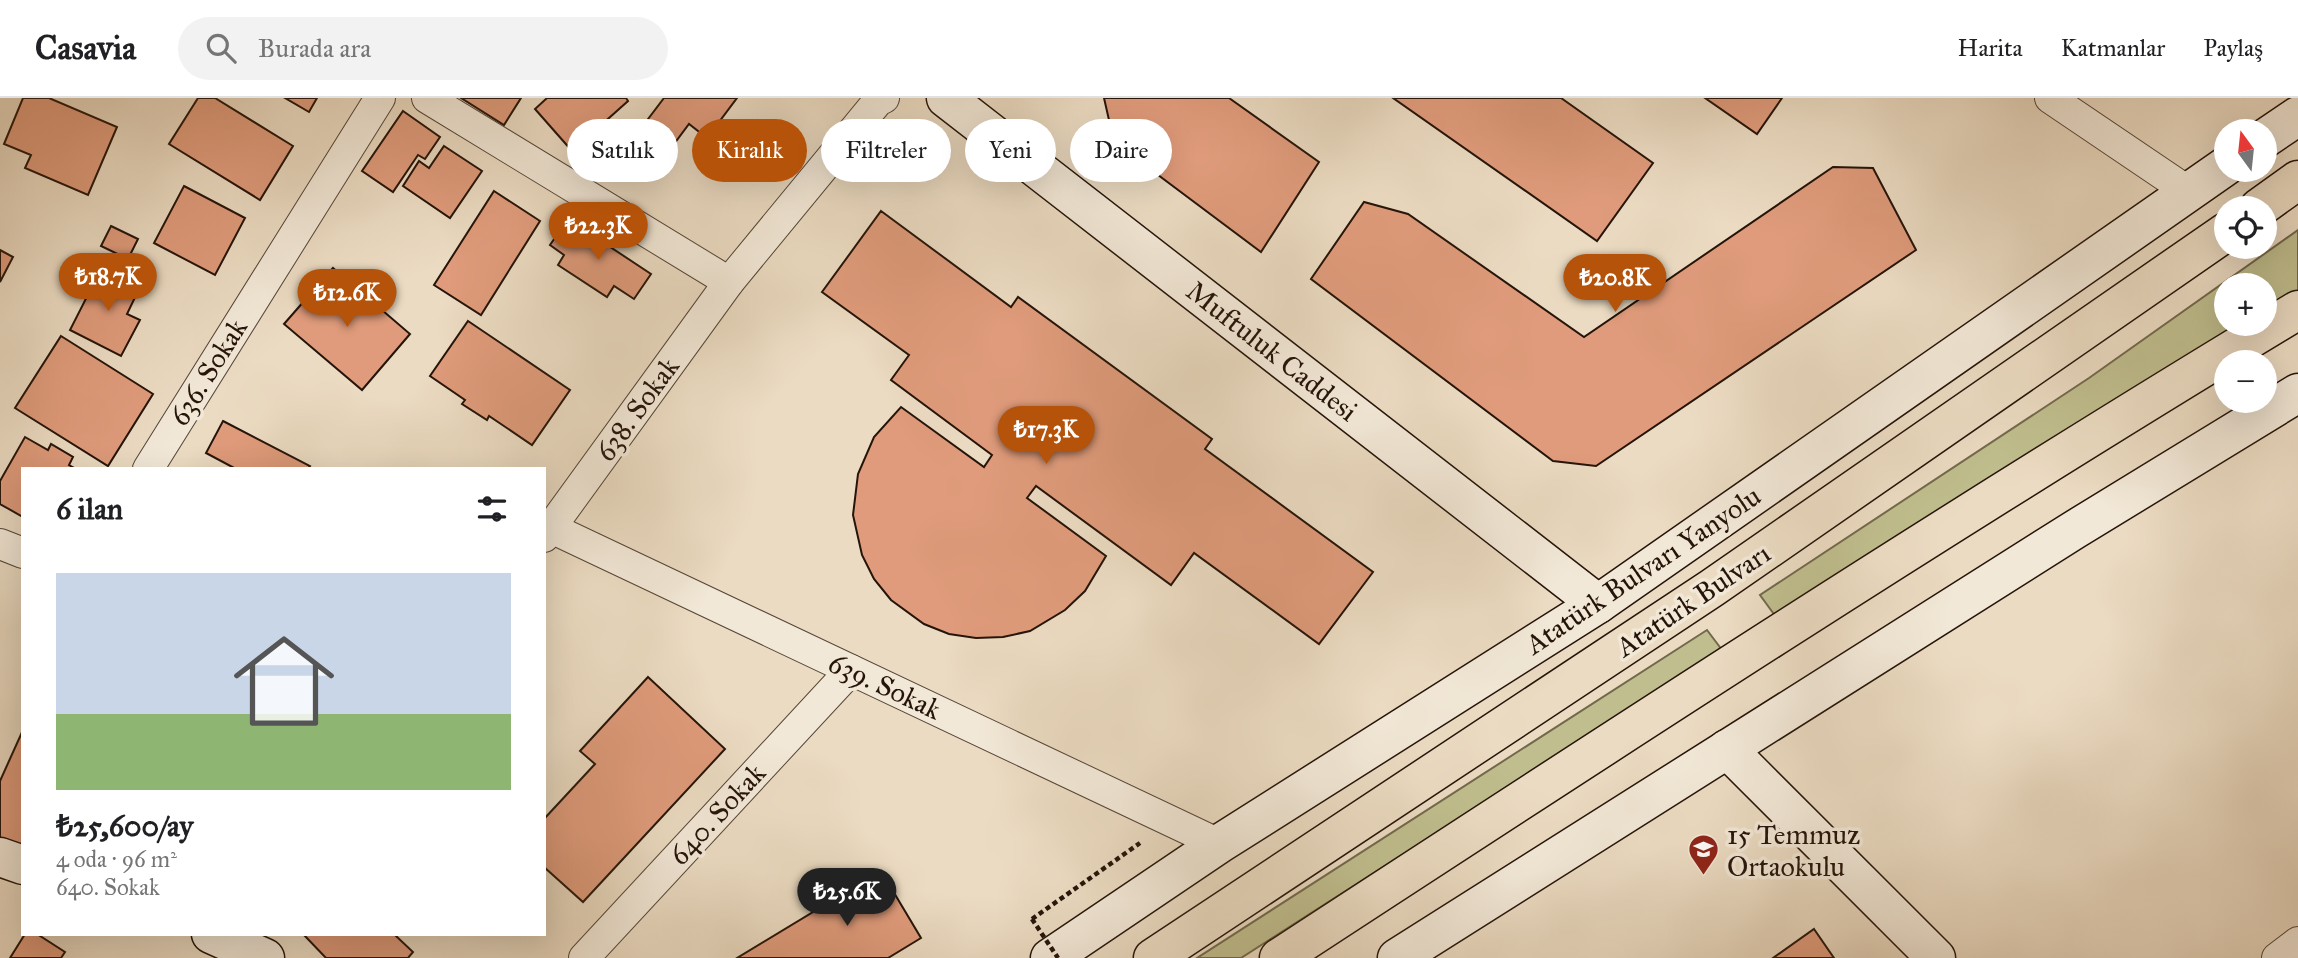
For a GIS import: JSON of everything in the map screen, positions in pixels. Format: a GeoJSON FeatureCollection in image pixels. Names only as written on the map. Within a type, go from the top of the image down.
{"type":"FeatureCollection","features":[{"type":"Feature","properties":{"kind":"highway"},"geometry":{"type":"LineString","coordinates":[[2276,196],[2298,180]]}},
{"type":"Feature","properties":{"kind":"highway","name":"Atatürk Bulvarı"},"geometry":{"type":"LineString","coordinates":[[1153,958],[1712,588],[2214,240]]}},
{"type":"Feature","properties":{"kind":"highway"},"geometry":{"type":"LineString","coordinates":[[1279,958],[1763,642],[2298,310]]}},
{"type":"Feature","properties":{"kind":"street","name":"636. Sokak"},"geometry":{"type":"LineString","coordinates":[[149,467],[380,98]]}},
{"type":"Feature","properties":{"kind":"street"},"geometry":{"type":"LineString","coordinates":[[427,98],[729,282]]}},
{"type":"Feature","properties":{"kind":"street","name":"638. Sokak"},"geometry":{"type":"LineString","coordinates":[[548,533],[729,282],[878,101],[884,98]]}},
{"type":"Feature","properties":{"kind":"street","name":"Muftuluk Caddesi"},"geometry":{"type":"LineString","coordinates":[[946,98],[1598,604]]}},
{"type":"Feature","properties":{"kind":"street"},"geometry":{"type":"LineString","coordinates":[[2050,98],[2189,192]]}},
{"type":"Feature","properties":{"kind":"street"},"geometry":{"type":"LineString","coordinates":[[2277,130],[2298,116]]}},
{"type":"Feature","properties":{"kind":"street","name":"Atatürk Bulvarı Yanyolu"},"geometry":{"type":"LineString","coordinates":[[1050,958],[1219,844],[1598,604],[2214,174]]}},
{"type":"Feature","properties":{"kind":"street"},"geometry":{"type":"LineString","coordinates":[[1397,958],[2074,530],[2298,393]]}},
{"type":"Feature","properties":{"kind":"street","name":"639. Sokak"},"geometry":{"type":"LineString","coordinates":[[548,533],[851,670],[1219,844]]}},
{"type":"Feature","properties":{"kind":"street"},"geometry":{"type":"LineString","coordinates":[[0,544],[21,552]]}},
{"type":"Feature","properties":{"kind":"street","name":"640. Sokak"},"geometry":{"type":"LineString","coordinates":[[584,958],[851,670]]}},
{"type":"Feature","properties":{"kind":"street"},"geometry":{"type":"LineString","coordinates":[[1727,749],[1936,958]]}},
{"type":"Feature","properties":{"kind":"street"},"geometry":{"type":"LineString","coordinates":[[0,857],[21,864]]}},
{"type":"Feature","properties":{"kind":"street"},"geometry":{"type":"LineString","coordinates":[[2277,958],[2298,942]]}},
{"type":"Feature","properties":{"kind":"path"},"geometry":{"type":"LineString","coordinates":[[1058,958],[1032,919],[1121,857]]}},
{"type":"Feature","properties":{"kind":"shaded area"},"geometry":{"type":"Polygon","coordinates":[[[2298,230],[2298,291],[2277,304],[2277,273],[2237,273],[2257,259],[2277,259],[2277,245],[2298,230]]]}},
{"type":"Feature","properties":{"kind":"shaded area"},"geometry":{"type":"Polygon","coordinates":[[[2214,289],[2214,336],[2226,336],[1776,617],[1760,595],[2089,378],[2214,289]]]}},
{"type":"Feature","properties":{"kind":"shaded area"},"geometry":{"type":"Polygon","coordinates":[[[1707,630],[1722,650],[1241,958],[1197,958],[1707,630]]]}},
{"type":"Feature","properties":{"kind":"building"},"geometry":{"type":"Polygon","coordinates":[[[23,98],[49,98],[117,127],[88,195],[25,168],[31,155],[4,144],[23,98]]]}},
{"type":"Feature","properties":{"kind":"building"},"geometry":{"type":"Polygon","coordinates":[[[198,98],[215,98],[293,146],[260,200],[169,144],[198,98]]]}},
{"type":"Feature","properties":{"kind":"building"},"geometry":{"type":"Polygon","coordinates":[[[285,98],[317,98],[309,112],[285,98]]]}},
{"type":"Feature","properties":{"kind":"building"},"geometry":{"type":"Polygon","coordinates":[[[461,98],[521,98],[504,125],[461,98]]]}},
{"type":"Feature","properties":{"kind":"building"},"geometry":{"type":"Polygon","coordinates":[[[547,98],[626,98],[628,101],[608,119],[567,119],[567,145],[535,109],[547,98]]]}},
{"type":"Feature","properties":{"kind":"building"},"geometry":{"type":"Polygon","coordinates":[[[664,98],[737,98],[721,119],[692,119],[692,126],[689,124],[678,139],[678,119],[648,119],[664,98]]]}},
{"type":"Feature","properties":{"kind":"building"},"geometry":{"type":"Polygon","coordinates":[[[1104,98],[1229,98],[1319,162],[1261,252],[1167,182],[1172,182],[1172,119],[1109,119],[1104,98]]]}},
{"type":"Feature","properties":{"kind":"building"},"geometry":{"type":"Polygon","coordinates":[[[1393,98],[1561,98],[1653,163],[1597,241],[1393,98]]]}},
{"type":"Feature","properties":{"kind":"building"},"geometry":{"type":"Polygon","coordinates":[[[1705,98],[1782,98],[1757,134],[1705,98]]]}},
{"type":"Feature","properties":{"kind":"building"},"geometry":{"type":"Polygon","coordinates":[[[403,111],[440,137],[425,159],[418,155],[393,192],[362,171],[403,111]]]}},
{"type":"Feature","properties":{"kind":"building"},"geometry":{"type":"Polygon","coordinates":[[[444,146],[482,171],[450,218],[403,186],[419,161],[429,168],[444,146]]]}},
{"type":"Feature","properties":{"kind":"building"},"geometry":{"type":"Polygon","coordinates":[[[1833,167],[1873,168],[1916,250],[1596,466],[1553,461],[1311,279],[1364,202],[1408,214],[1584,337],[1833,167]]]}},
{"type":"Feature","properties":{"kind":"building"},"geometry":{"type":"Polygon","coordinates":[[[184,186],[245,218],[215,275],[154,243],[184,186]]]}},
{"type":"Feature","properties":{"kind":"building"},"geometry":{"type":"Polygon","coordinates":[[[494,191],[540,221],[481,315],[434,285],[494,191]]]}},
{"type":"Feature","properties":{"kind":"building"},"geometry":{"type":"Polygon","coordinates":[[[881,211],[1011,307],[1018,297],[1212,439],[1205,449],[1373,572],[1319,644],[1194,553],[1171,585],[1036,486],[1027,498],[1106,556],[1085,591],[1065,610],[1030,631],[1003,637],[976,638],[949,634],[924,624],[891,600],[874,579],[862,555],[853,515],[858,474],[874,437],[901,407],[984,467],[992,455],[891,380],[909,355],[822,292],[881,211]]]}},
{"type":"Feature","properties":{"kind":"building"},"geometry":{"type":"Polygon","coordinates":[[[568,219],[651,274],[634,299],[614,286],[607,297],[558,265],[564,255],[550,245],[568,219]]]}},
{"type":"Feature","properties":{"kind":"building"},"geometry":{"type":"Polygon","coordinates":[[[111,226],[138,239],[128,259],[101,246],[111,226]]]}},
{"type":"Feature","properties":{"kind":"building"},"geometry":{"type":"Polygon","coordinates":[[[0,250],[13,257],[0,282],[0,250]]]}},
{"type":"Feature","properties":{"kind":"building"},"geometry":{"type":"Polygon","coordinates":[[[102,267],[140,287],[127,314],[140,320],[121,356],[70,330],[102,267]]]}},
{"type":"Feature","properties":{"kind":"building"},"geometry":{"type":"Polygon","coordinates":[[[333,268],[410,334],[362,390],[284,324],[333,268]]]}},
{"type":"Feature","properties":{"kind":"building"},"geometry":{"type":"Polygon","coordinates":[[[468,321],[570,390],[532,445],[489,416],[487,420],[462,404],[465,400],[430,376],[468,321]]]}},
{"type":"Feature","properties":{"kind":"building"},"geometry":{"type":"Polygon","coordinates":[[[61,336],[153,394],[108,466],[15,408],[61,336]]]}},
{"type":"Feature","properties":{"kind":"building"},"geometry":{"type":"Polygon","coordinates":[[[223,421],[310,466],[232,467],[206,453],[223,421]]]}},
{"type":"Feature","properties":{"kind":"building"},"geometry":{"type":"Polygon","coordinates":[[[25,437],[48,450],[51,444],[73,457],[69,465],[72,467],[21,467],[21,516],[0,504],[0,481],[25,437]]]}},
{"type":"Feature","properties":{"kind":"building"},"geometry":{"type":"Polygon","coordinates":[[[648,677],[725,749],[583,902],[546,869],[546,817],[595,764],[580,751],[648,677]]]}},
{"type":"Feature","properties":{"kind":"building"},"geometry":{"type":"Polygon","coordinates":[[[21,734],[21,854],[0,845],[0,781],[21,734]]]}},
{"type":"Feature","properties":{"kind":"building"},"geometry":{"type":"Polygon","coordinates":[[[881,871],[921,938],[888,958],[737,958],[881,871]]]}},
{"type":"Feature","properties":{"kind":"building"},"geometry":{"type":"Polygon","coordinates":[[[1814,929],[1834,958],[1773,958],[1814,929]]]}},
{"type":"Feature","properties":{"kind":"building"},"geometry":{"type":"Polygon","coordinates":[[[24,936],[40,936],[65,952],[61,958],[10,958],[24,936]]]}},
{"type":"Feature","properties":{"kind":"building"},"geometry":{"type":"Polygon","coordinates":[[[305,936],[396,936],[413,952],[408,958],[326,958],[305,936]]]}},
{"type":"Feature","properties":{"kind":"place","name":"15 Temmuz Ortaokulu"},"geometry":{"type":"Point","coordinates":[1704,877]}}]}
